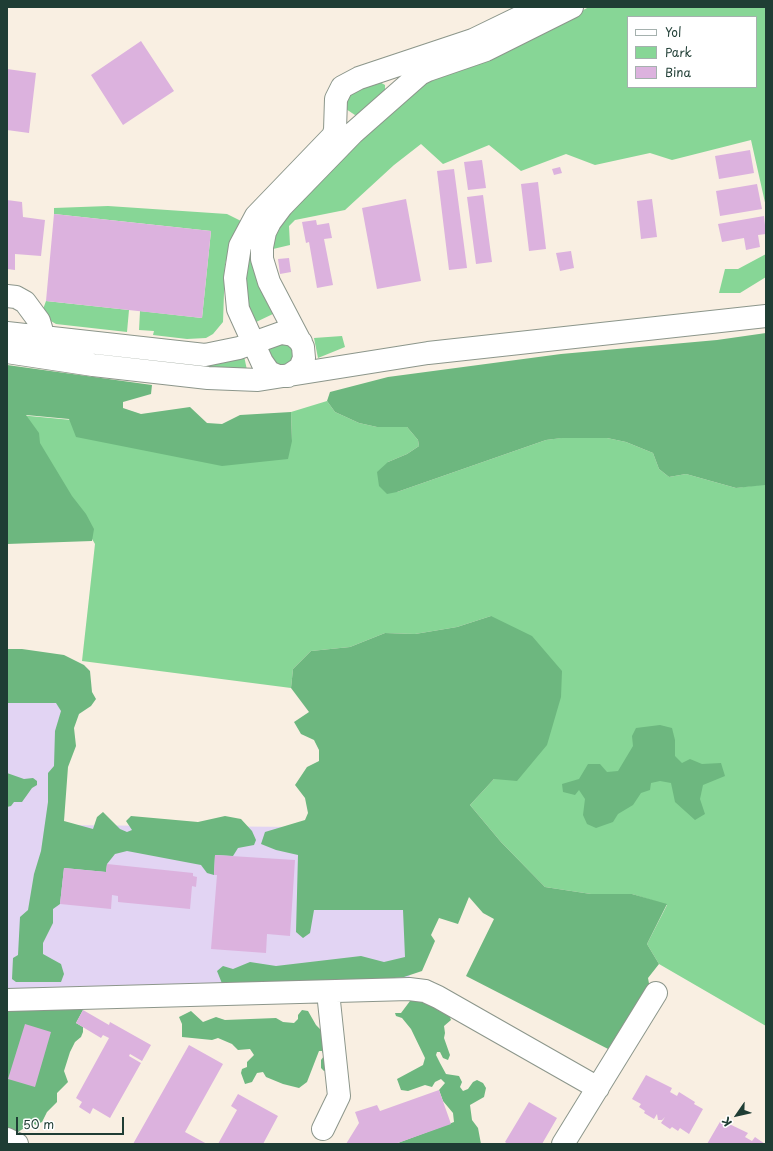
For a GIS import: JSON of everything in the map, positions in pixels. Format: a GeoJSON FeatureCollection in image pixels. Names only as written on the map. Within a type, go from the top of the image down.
{"type":"FeatureCollection","features":[{"type":"Feature","properties":{"kind":"street"},"geometry":{"type":"LineString","coordinates":[[205,355],[218,348],[230,336],[236,325],[238,309],[236,269],[244,236],[256,216],[332,136],[335,130],[338,92],[342,87],[375,73],[473,40],[541,7]]}},
{"type":"Feature","properties":{"kind":"street"},"geometry":{"type":"LineString","coordinates":[[238,309],[262,362],[269,372],[278,376],[288,376],[294,373],[302,365],[304,358],[302,345],[264,269],[261,252],[264,236],[270,222],[282,206],[366,120],[390,99],[428,70],[480,52],[524,32],[572,7]]}},
{"type":"Feature","properties":{"kind":"street"},"geometry":{"type":"LineString","coordinates":[[375,73],[381,74],[389,82],[391,87],[390,99]]}},
{"type":"Feature","properties":{"kind":"street"},"geometry":{"type":"LineString","coordinates":[[336,108],[346,119],[358,122],[366,120]]}},
{"type":"Feature","properties":{"kind":"street"},"geometry":{"type":"LineString","coordinates":[[7,296],[16,297],[25,302],[38,321],[44,338]]}},
{"type":"Feature","properties":{"kind":"street"},"geometry":{"type":"LineString","coordinates":[[7,352],[93,365],[228,380],[258,380],[428,354],[766,316]]}},
{"type":"Feature","properties":{"kind":"street"},"geometry":{"type":"LineString","coordinates":[[7,333],[205,355],[228,351],[281,333],[294,335],[316,366],[329,370]]}},
{"type":"Feature","properties":{"kind":"street"},"geometry":{"type":"LineString","coordinates":[[7,1000],[409,989],[425,991],[598,1088]]}},
{"type":"Feature","properties":{"kind":"street"},"geometry":{"type":"LineString","coordinates":[[323,1129],[339,1096],[328,992]]}},
{"type":"Feature","properties":{"kind":"street"},"geometry":{"type":"LineString","coordinates":[[563,1144],[656,993]]}},
{"type":"Feature","properties":{"kind":"street"},"geometry":{"type":"LineString","coordinates":[[7,1139],[17,1144]]}},
{"type":"Feature","properties":{"kind":"shaded area"},"geometry":{"type":"Polygon","coordinates":[[[7,695],[66,700],[52,825],[302,827],[413,894],[409,989],[7,1000],[7,695]]]}},
{"type":"Feature","properties":{"kind":"green space"},"geometry":{"type":"Polygon","coordinates":[[[589,7],[766,7],[766,207],[751,140],[672,160],[650,153],[595,165],[566,154],[521,171],[489,145],[443,164],[421,144],[394,165],[345,210],[295,220],[289,226],[290,245],[273,249],[276,228],[290,208],[426,78],[502,53],[589,7]]]}},
{"type":"Feature","properties":{"kind":"green space"},"geometry":{"type":"Polygon","coordinates":[[[378,81],[385,85],[385,93],[360,114],[355,115],[346,109],[343,96],[378,81]]]}},
{"type":"Feature","properties":{"kind":"green space"},"geometry":{"type":"Polygon","coordinates":[[[108,206],[227,214],[243,222],[229,251],[225,264],[223,322],[213,334],[206,338],[187,339],[153,335],[154,331],[139,330],[140,311],[202,318],[211,231],[54,214],[54,208],[108,206]]]}},
{"type":"Feature","properties":{"kind":"green space"},"geometry":{"type":"Polygon","coordinates":[[[254,229],[252,260],[254,272],[275,313],[254,323],[243,290],[254,229]]]}},
{"type":"Feature","properties":{"kind":"green space"},"geometry":{"type":"Polygon","coordinates":[[[766,254],[766,277],[740,293],[719,293],[725,269],[738,269],[766,254]]]}},
{"type":"Feature","properties":{"kind":"green space"},"geometry":{"type":"Polygon","coordinates":[[[46,301],[129,310],[127,332],[56,324],[49,320],[42,312],[46,301]]]}},
{"type":"Feature","properties":{"kind":"green space"},"geometry":{"type":"Polygon","coordinates":[[[766,333],[765,485],[736,488],[686,474],[669,477],[659,469],[653,453],[626,442],[607,438],[562,438],[546,440],[397,492],[387,494],[379,486],[377,472],[388,462],[407,454],[419,446],[418,440],[407,427],[377,427],[359,423],[335,412],[327,401],[330,392],[388,377],[561,354],[717,340],[766,333]]]}},
{"type":"Feature","properties":{"kind":"green space"},"geometry":{"type":"Polygon","coordinates":[[[342,336],[345,347],[318,358],[314,338],[342,336]]]}},
{"type":"Feature","properties":{"kind":"green space"},"geometry":{"type":"Polygon","coordinates":[[[274,342],[292,343],[294,362],[277,371],[267,352],[274,342]]]}},
{"type":"Feature","properties":{"kind":"green space"},"geometry":{"type":"Polygon","coordinates":[[[244,356],[247,370],[196,367],[196,364],[218,364],[244,356]]]}},
{"type":"Feature","properties":{"kind":"green space"},"geometry":{"type":"Polygon","coordinates":[[[7,365],[152,385],[151,394],[123,402],[123,408],[141,414],[190,407],[207,423],[222,424],[240,415],[291,412],[292,441],[288,459],[222,466],[76,437],[69,419],[26,415],[39,433],[40,443],[72,496],[86,514],[94,529],[92,541],[7,544],[7,365]]]}},
{"type":"Feature","properties":{"kind":"green space"},"geometry":{"type":"Polygon","coordinates":[[[327,401],[335,412],[359,423],[377,427],[407,427],[418,440],[419,446],[407,454],[388,462],[397,492],[546,440],[561,438],[607,438],[626,442],[653,453],[659,469],[669,477],[686,474],[736,488],[766,484],[766,1026],[659,964],[647,944],[667,905],[632,894],[591,894],[545,887],[501,842],[470,805],[494,779],[491,616],[457,627],[415,634],[385,633],[350,647],[311,651],[293,669],[291,688],[82,661],[95,544],[19,415],[292,441],[291,412],[327,401]]]}},
{"type":"Feature","properties":{"kind":"green space"},"geometry":{"type":"Polygon","coordinates":[[[491,616],[532,636],[562,671],[561,697],[547,745],[517,781],[494,779],[470,805],[501,842],[545,887],[591,894],[632,894],[667,904],[647,944],[659,964],[648,978],[650,989],[612,1051],[466,976],[494,919],[483,913],[469,897],[458,924],[439,918],[431,935],[435,941],[422,971],[404,977],[346,983],[223,986],[217,971],[223,966],[233,969],[250,962],[276,966],[361,956],[384,962],[405,957],[403,910],[314,910],[310,933],[303,938],[296,932],[298,855],[276,850],[261,844],[265,832],[305,820],[308,813],[305,798],[295,785],[307,767],[319,761],[319,750],[314,740],[301,734],[294,722],[309,712],[291,688],[293,669],[311,651],[350,647],[385,633],[415,634],[457,627],[491,616]]]}},
{"type":"Feature","properties":{"kind":"green space"},"geometry":{"type":"Polygon","coordinates":[[[7,649],[22,649],[64,655],[84,665],[90,671],[92,692],[96,699],[91,706],[79,714],[74,728],[76,746],[68,767],[64,821],[93,829],[97,817],[103,812],[120,829],[127,832],[132,830],[126,821],[131,816],[198,822],[225,816],[241,819],[252,831],[256,840],[254,845],[238,848],[233,856],[215,855],[214,875],[207,873],[201,865],[127,851],[115,854],[107,864],[106,872],[64,868],[60,904],[53,909],[53,923],[43,943],[43,954],[61,964],[64,974],[61,982],[16,982],[12,979],[13,958],[18,955],[20,917],[28,910],[34,874],[41,851],[48,802],[48,773],[54,766],[55,731],[61,711],[56,703],[7,703],[7,649]]]}},
{"type":"Feature","properties":{"kind":"green space"},"geometry":{"type":"Polygon","coordinates":[[[660,725],[672,728],[675,740],[675,756],[682,763],[690,759],[702,764],[721,763],[725,776],[703,785],[700,799],[705,814],[695,820],[675,802],[671,783],[660,781],[651,783],[650,790],[641,793],[633,805],[618,814],[613,822],[596,828],[587,824],[583,815],[585,799],[579,790],[575,795],[563,792],[562,784],[579,779],[588,764],[600,764],[607,772],[618,771],[633,746],[632,736],[636,728],[660,725]]]}},
{"type":"Feature","properties":{"kind":"green space"},"geometry":{"type":"Polygon","coordinates":[[[7,773],[24,779],[33,778],[37,781],[37,785],[32,788],[22,802],[14,802],[11,806],[7,807],[7,773]]]}},
{"type":"Feature","properties":{"kind":"green space"},"geometry":{"type":"Polygon","coordinates":[[[410,1001],[426,1001],[449,1015],[451,1020],[444,1026],[444,1038],[450,1055],[448,1060],[443,1058],[440,1052],[437,1052],[436,1055],[446,1074],[459,1076],[462,1082],[460,1087],[463,1091],[468,1089],[473,1082],[477,1080],[483,1083],[486,1088],[484,1097],[470,1105],[472,1120],[478,1128],[481,1144],[395,1144],[454,1122],[453,1113],[443,1101],[439,1090],[445,1083],[441,1079],[435,1082],[432,1087],[425,1085],[408,1091],[401,1090],[397,1079],[423,1065],[425,1058],[411,1029],[402,1018],[396,1016],[395,1013],[401,1013],[410,1001]]]}},
{"type":"Feature","properties":{"kind":"green space"},"geometry":{"type":"Polygon","coordinates":[[[7,1004],[82,1005],[83,1010],[76,1023],[83,1027],[83,1032],[81,1037],[75,1042],[70,1052],[64,1071],[68,1082],[57,1093],[57,1102],[47,1112],[42,1122],[36,1125],[32,1123],[18,1132],[7,1130],[7,1004]]]}},
{"type":"Feature","properties":{"kind":"green space"},"geometry":{"type":"Polygon","coordinates":[[[302,1010],[308,1011],[316,1025],[323,1032],[329,1070],[324,1071],[321,1068],[321,1060],[324,1056],[322,1051],[319,1051],[307,1082],[299,1088],[283,1084],[266,1077],[263,1072],[257,1073],[252,1082],[245,1084],[241,1073],[242,1069],[247,1067],[247,1062],[254,1055],[250,1049],[238,1050],[232,1044],[218,1038],[212,1040],[182,1037],[182,1024],[179,1017],[191,1011],[203,1022],[216,1017],[225,1020],[276,1018],[283,1022],[294,1023],[298,1019],[298,1015],[302,1010]]]}},
{"type":"Feature","properties":{"kind":"building"},"geometry":{"type":"Polygon","coordinates":[[[141,41],[174,91],[123,125],[91,75],[141,41]]]}},
{"type":"Feature","properties":{"kind":"building"},"geometry":{"type":"Polygon","coordinates":[[[7,69],[36,73],[29,133],[7,130],[7,69]]]}},
{"type":"Feature","properties":{"kind":"building"},"geometry":{"type":"Polygon","coordinates":[[[750,150],[754,173],[719,179],[715,156],[750,150]]]}},
{"type":"Feature","properties":{"kind":"building"},"geometry":{"type":"Polygon","coordinates":[[[482,160],[486,188],[468,190],[464,162],[482,160]]]}},
{"type":"Feature","properties":{"kind":"building"},"geometry":{"type":"Polygon","coordinates":[[[560,167],[562,173],[554,175],[552,169],[560,167]]]}},
{"type":"Feature","properties":{"kind":"building"},"geometry":{"type":"Polygon","coordinates":[[[454,169],[467,268],[449,270],[437,171],[454,169]]]}},
{"type":"Feature","properties":{"kind":"building"},"geometry":{"type":"Polygon","coordinates":[[[538,182],[546,249],[529,251],[521,184],[538,182]]]}},
{"type":"Feature","properties":{"kind":"building"},"geometry":{"type":"Polygon","coordinates":[[[757,184],[762,209],[720,216],[716,191],[757,184]]]}},
{"type":"Feature","properties":{"kind":"building"},"geometry":{"type":"Polygon","coordinates":[[[483,195],[492,262],[476,264],[467,197],[483,195]]]}},
{"type":"Feature","properties":{"kind":"building"},"geometry":{"type":"Polygon","coordinates":[[[406,199],[421,281],[377,289],[362,208],[406,199]]]}},
{"type":"Feature","properties":{"kind":"building"},"geometry":{"type":"Polygon","coordinates":[[[652,199],[657,237],[641,239],[637,201],[652,199]]]}},
{"type":"Feature","properties":{"kind":"building"},"geometry":{"type":"Polygon","coordinates":[[[7,200],[22,202],[23,217],[45,220],[41,256],[15,254],[15,270],[7,269],[7,200]]]}},
{"type":"Feature","properties":{"kind":"building"},"geometry":{"type":"Polygon","coordinates":[[[54,214],[211,231],[202,318],[46,301],[54,214]]]}},
{"type":"Feature","properties":{"kind":"building"},"geometry":{"type":"Polygon","coordinates":[[[764,216],[766,234],[758,235],[760,247],[746,250],[744,238],[722,242],[718,224],[764,216]]]}},
{"type":"Feature","properties":{"kind":"building"},"geometry":{"type":"Polygon","coordinates":[[[316,220],[317,225],[329,223],[332,238],[324,239],[333,285],[317,288],[309,242],[306,243],[302,222],[316,220]]]}},
{"type":"Feature","properties":{"kind":"building"},"geometry":{"type":"Polygon","coordinates":[[[571,251],[574,268],[560,271],[556,253],[571,251]]]}},
{"type":"Feature","properties":{"kind":"building"},"geometry":{"type":"Polygon","coordinates":[[[289,258],[291,272],[280,274],[278,259],[289,258]]]}},
{"type":"Feature","properties":{"kind":"building"},"geometry":{"type":"Polygon","coordinates":[[[215,855],[295,860],[290,936],[267,934],[266,953],[211,949],[217,875],[214,875],[215,855]]]}},
{"type":"Feature","properties":{"kind":"building"},"geometry":{"type":"Polygon","coordinates":[[[107,864],[193,873],[193,876],[197,877],[196,887],[192,886],[190,909],[118,902],[118,896],[112,895],[111,909],[60,904],[64,868],[106,872],[107,864]]]}},
{"type":"Feature","properties":{"kind":"building"},"geometry":{"type":"Polygon","coordinates":[[[83,1010],[109,1025],[110,1022],[151,1045],[142,1061],[130,1054],[129,1056],[141,1063],[110,1118],[93,1108],[90,1114],[79,1107],[82,1102],[76,1098],[109,1038],[103,1035],[101,1038],[76,1023],[83,1010]]]}},
{"type":"Feature","properties":{"kind":"building"},"geometry":{"type":"Polygon","coordinates":[[[25,1024],[51,1032],[35,1087],[8,1079],[25,1024]]]}},
{"type":"Feature","properties":{"kind":"building"},"geometry":{"type":"Polygon","coordinates":[[[189,1045],[223,1064],[185,1132],[207,1144],[133,1144],[189,1045]]]}},
{"type":"Feature","properties":{"kind":"building"},"geometry":{"type":"Polygon","coordinates":[[[646,1075],[672,1088],[670,1092],[677,1096],[679,1092],[703,1109],[689,1134],[680,1128],[678,1131],[672,1127],[670,1129],[661,1123],[665,1117],[662,1120],[658,1120],[657,1114],[654,1119],[644,1113],[645,1111],[639,1107],[641,1104],[632,1099],[646,1075]]]}},
{"type":"Feature","properties":{"kind":"building"},"geometry":{"type":"Polygon","coordinates":[[[439,1090],[451,1124],[395,1144],[346,1144],[359,1123],[355,1112],[377,1105],[380,1111],[439,1090]]]}},
{"type":"Feature","properties":{"kind":"building"},"geometry":{"type":"Polygon","coordinates":[[[238,1094],[278,1116],[263,1144],[218,1144],[237,1110],[231,1106],[238,1094]]]}},
{"type":"Feature","properties":{"kind":"building"},"geometry":{"type":"Polygon","coordinates":[[[529,1102],[557,1118],[542,1144],[508,1144],[505,1142],[529,1102]]]}},
{"type":"Feature","properties":{"kind":"building"},"geometry":{"type":"Polygon","coordinates":[[[721,1120],[748,1133],[745,1137],[752,1141],[755,1137],[765,1144],[707,1144],[721,1120]]]}}]}
